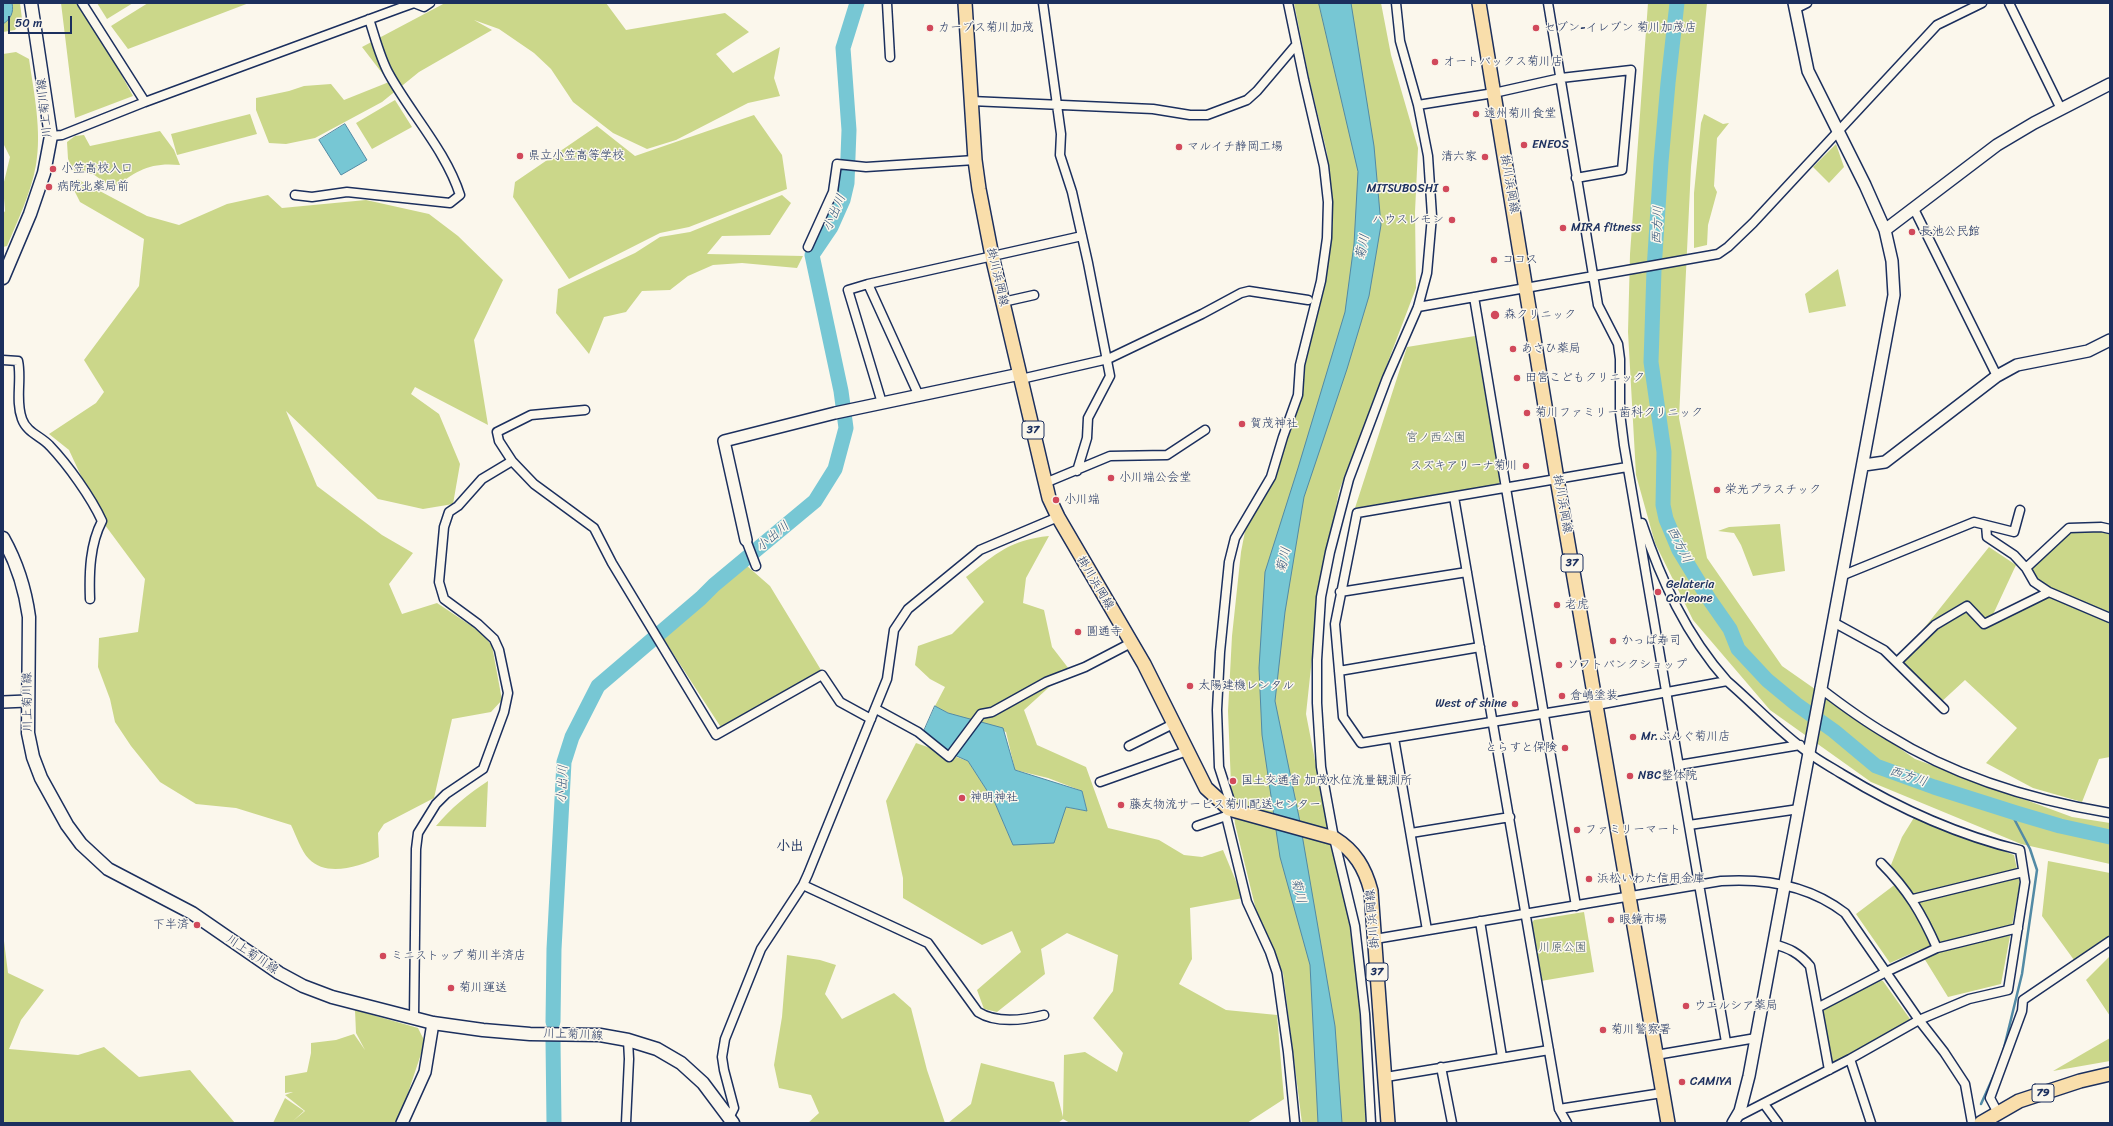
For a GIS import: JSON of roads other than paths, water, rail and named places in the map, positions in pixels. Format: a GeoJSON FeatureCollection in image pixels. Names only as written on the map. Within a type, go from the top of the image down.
{"type":"FeatureCollection","features":[{"type":"Feature","properties":{"kind":"main road","name":"川上菊川線"},"geometry":{"type":"LineString","coordinates":[[3,278],[30,214],[44,173],[50,136],[31,3]]}},
{"type":"Feature","properties":{"kind":"main road","name":"掛川浜岡線"},"geometry":{"type":"LineString","coordinates":[[965,3],[975,160],[992,256],[1045,482],[1058,517],[1144,664],[1186,751],[1206,788],[1229,812],[1333,838],[1350,850],[1360,862],[1367,874],[1371,891],[1386,1077],[1388,1123]]}},
{"type":"Feature","properties":{"kind":"main road","name":"掛川浜岡線"},"geometry":{"type":"LineString","coordinates":[[1479,3],[1527,288],[1557,479],[1668,1123]]}},
{"type":"Feature","properties":{"kind":"main road","name":"川上菊川線"},"geometry":{"type":"LineString","coordinates":[[3,538],[16,563],[27,600],[29,617],[27,701],[28,733],[33,757],[41,778],[67,825],[81,844],[108,869],[192,913],[278,973],[303,986],[332,997],[433,1023],[483,1030],[530,1034],[600,1035],[628,1040],[657,1049],[681,1063],[703,1083],[731,1120]]}},
{"type":"Feature","properties":{"kind":"main road","name":"79"},"geometry":{"type":"LineString","coordinates":[[1981,1123],[2019,1101],[2080,1081],[2110,1074]]}},
{"type":"Feature","properties":{"kind":"street"},"geometry":{"type":"LineString","coordinates":[[82,3],[145,102]]}},
{"type":"Feature","properties":{"kind":"street"},"geometry":{"type":"LineString","coordinates":[[50,136],[62,135],[145,102],[414,3],[424,7],[430,3]]}},
{"type":"Feature","properties":{"kind":"street"},"geometry":{"type":"LineString","coordinates":[[887,3],[890,57]]}},
{"type":"Feature","properties":{"kind":"street"},"geometry":{"type":"LineString","coordinates":[[1043,3],[1061,134],[1060,155],[1072,192],[1082,236],[1108,359],[1110,376],[1088,418],[1087,438],[1077,471]]}},
{"type":"Feature","properties":{"kind":"street"},"geometry":{"type":"LineString","coordinates":[[1288,3],[1296,45],[1324,166],[1328,202],[1327,238],[1321,281],[1300,365],[1298,395],[1282,437],[1271,478],[1234,538],[1220,652],[1217,710],[1219,767],[1226,788],[1229,812],[1247,902],[1270,952],[1277,973],[1295,1123]]}},
{"type":"Feature","properties":{"kind":"street"},"geometry":{"type":"LineString","coordinates":[[1371,1123],[1368,1052],[1355,926],[1333,838],[1321,767],[1317,703],[1317,660],[1322,597],[1330,552],[1349,479],[1387,378],[1418,307],[1427,273],[1432,216],[1428,156],[1418,105],[1400,41],[1396,3]]}},
{"type":"Feature","properties":{"kind":"street"},"geometry":{"type":"LineString","coordinates":[[1548,3],[1598,305],[1618,344],[1620,359],[1620,413],[1627,467],[1634,499],[1698,885],[1726,1042]]}},
{"type":"Feature","properties":{"kind":"street"},"geometry":{"type":"LineString","coordinates":[[1735,1120],[1746,1091],[1772,944],[1799,809],[1806,748],[1820,691],[1841,576],[1864,465],[1894,295],[1892,262],[1885,230],[1866,185],[1808,71],[1794,6],[1807,3]]}},
{"type":"Feature","properties":{"kind":"street"},"geometry":{"type":"LineString","coordinates":[[1418,307],[1718,254],[1728,247],[1838,132],[1937,25],[1982,3]]}},
{"type":"Feature","properties":{"kind":"street"},"geometry":{"type":"LineString","coordinates":[[2008,3],[2061,109]]}},
{"type":"Feature","properties":{"kind":"street"},"geometry":{"type":"LineString","coordinates":[[295,195],[312,197],[347,192],[450,203],[460,195],[457,185],[443,160],[388,73],[369,19]]}},
{"type":"Feature","properties":{"kind":"street"},"geometry":{"type":"LineString","coordinates":[[971,102],[1153,109],[1190,115],[1207,115],[1247,100],[1257,91],[1296,45]]}},
{"type":"Feature","properties":{"kind":"street"},"geometry":{"type":"LineString","coordinates":[[1418,105],[1494,93],[1561,78],[1631,70],[1622,170],[1576,178]]}},
{"type":"Feature","properties":{"kind":"street"},"geometry":{"type":"LineString","coordinates":[[1885,230],[1914,209],[1974,160],[1997,145],[2061,109],[2110,84]]}},
{"type":"Feature","properties":{"kind":"street"},"geometry":{"type":"LineString","coordinates":[[808,247],[833,192],[837,164],[855,166],[975,160]]}},
{"type":"Feature","properties":{"kind":"street"},"geometry":{"type":"LineString","coordinates":[[1914,209],[1997,376]]}},
{"type":"Feature","properties":{"kind":"street"},"geometry":{"type":"LineString","coordinates":[[882,403],[848,290],[868,284],[1082,236]]}},
{"type":"Feature","properties":{"kind":"street"},"geometry":{"type":"LineString","coordinates":[[868,284],[919,396]]}},
{"type":"Feature","properties":{"kind":"street"},"geometry":{"type":"LineString","coordinates":[[755,562],[747,544],[724,441],[848,410],[1108,359],[1202,314],[1241,293],[1248,291],[1308,300]]}},
{"type":"Feature","properties":{"kind":"street"},"geometry":{"type":"LineString","coordinates":[[1003,302],[1034,295]]}},
{"type":"Feature","properties":{"kind":"street"},"geometry":{"type":"LineString","coordinates":[[1474,297],[1504,487],[1576,906]]}},
{"type":"Feature","properties":{"kind":"street"},"geometry":{"type":"LineString","coordinates":[[1864,465],[1885,462],[1997,376],[2017,365],[2088,351],[2110,340]]}},
{"type":"Feature","properties":{"kind":"street"},"geometry":{"type":"LineString","coordinates":[[3,360],[18,361],[21,418],[30,432],[47,443],[60,456],[102,521],[95,534],[89,571],[90,599]]}},
{"type":"Feature","properties":{"kind":"street"},"geometry":{"type":"LineString","coordinates":[[585,410],[531,415],[502,428],[497,432],[499,441],[512,461],[534,484],[594,528],[612,563],[716,735],[822,675],[840,702],[871,718]]}},
{"type":"Feature","properties":{"kind":"street"},"geometry":{"type":"LineString","coordinates":[[1045,482],[1077,471],[1110,456],[1168,455],[1205,430]]}},
{"type":"Feature","properties":{"kind":"street"},"geometry":{"type":"LineString","coordinates":[[414,1018],[416,849],[418,832],[436,804],[446,794],[483,769],[504,712],[508,693],[499,650],[494,639],[478,624],[444,599],[439,582],[444,527],[449,512],[458,506],[482,479],[512,461]]}},
{"type":"Feature","properties":{"kind":"street"},"geometry":{"type":"LineString","coordinates":[[1627,467],[1357,513],[1340,592],[1335,624],[1343,717],[1361,743],[1544,714],[1727,681]]}},
{"type":"Feature","properties":{"kind":"street"},"geometry":{"type":"LineString","coordinates":[[1454,497],[1559,1109],[1567,1123]]}},
{"type":"Feature","properties":{"kind":"street"},"geometry":{"type":"LineString","coordinates":[[1634,499],[1655,562],[1671,597],[1698,643],[1710,661],[1727,681],[1806,748],[1892,802],[1938,824],[1985,842],[2020,850],[2025,882],[2008,990],[1969,999],[1919,1020],[1850,1059],[1735,1120]]}},
{"type":"Feature","properties":{"kind":"street"},"geometry":{"type":"LineString","coordinates":[[1841,576],[1974,522],[2014,532],[2020,510]]}},
{"type":"Feature","properties":{"kind":"street"},"geometry":{"type":"LineString","coordinates":[[731,1120],[734,1108],[722,1057],[725,1039],[761,949],[803,886],[887,679],[894,630],[908,609],[980,550],[1058,517]]}},
{"type":"Feature","properties":{"kind":"street"},"geometry":{"type":"LineString","coordinates":[[1986,525],[1987,537],[2014,555],[2026,568],[2034,582],[2049,592],[2110,618]]}},
{"type":"Feature","properties":{"kind":"street"},"geometry":{"type":"LineString","coordinates":[[2026,568],[2068,528],[2101,527],[2110,529]]}},
{"type":"Feature","properties":{"kind":"street"},"geometry":{"type":"LineString","coordinates":[[1340,592],[1467,572]]}},
{"type":"Feature","properties":{"kind":"street"},"geometry":{"type":"LineString","coordinates":[[1897,662],[1935,625],[1967,606],[1984,624],[2049,592]]}},
{"type":"Feature","properties":{"kind":"street"},"geometry":{"type":"LineString","coordinates":[[1833,622],[1884,650],[1944,709]]}},
{"type":"Feature","properties":{"kind":"street"},"geometry":{"type":"LineString","coordinates":[[876,709],[918,732],[949,757],[981,714],[992,712],[1046,682],[1085,667],[1131,643]]}},
{"type":"Feature","properties":{"kind":"street"},"geometry":{"type":"LineString","coordinates":[[1339,671],[1480,647]]}},
{"type":"Feature","properties":{"kind":"street"},"geometry":{"type":"LineString","coordinates":[[1820,691],[1888,736],[1922,755],[1965,775],[2035,798],[2110,813]]}},
{"type":"Feature","properties":{"kind":"street"},"geometry":{"type":"LineString","coordinates":[[3,702],[27,701]]}},
{"type":"Feature","properties":{"kind":"street"},"geometry":{"type":"LineString","coordinates":[[1129,746],[1173,724]]}},
{"type":"Feature","properties":{"kind":"street"},"geometry":{"type":"LineString","coordinates":[[1394,738],[1428,930]]}},
{"type":"Feature","properties":{"kind":"street"},"geometry":{"type":"LineString","coordinates":[[1679,765],[1806,748]]}},
{"type":"Feature","properties":{"kind":"street"},"geometry":{"type":"LineString","coordinates":[[1100,782],[1186,751]]}},
{"type":"Feature","properties":{"kind":"street"},"geometry":{"type":"LineString","coordinates":[[1689,825],[1799,809]]}},
{"type":"Feature","properties":{"kind":"street"},"geometry":{"type":"LineString","coordinates":[[1197,826],[1229,812]]}},
{"type":"Feature","properties":{"kind":"street"},"geometry":{"type":"LineString","coordinates":[[1411,833],[1510,818]]}},
{"type":"Feature","properties":{"kind":"street"},"geometry":{"type":"LineString","coordinates":[[1881,863],[1913,899],[1925,920],[1937,948]]}},
{"type":"Feature","properties":{"kind":"street"},"geometry":{"type":"LineString","coordinates":[[1913,899],[2023,872]]}},
{"type":"Feature","properties":{"kind":"street"},"geometry":{"type":"LineString","coordinates":[[1375,939],[1733,880],[1784,885],[1813,893],[1845,913],[1919,1020],[1944,1052],[1965,1084],[1972,1123]]}},
{"type":"Feature","properties":{"kind":"street"},"geometry":{"type":"LineString","coordinates":[[803,886],[928,943],[978,1012],[986,1017],[1023,1020],[1044,1015]]}},
{"type":"Feature","properties":{"kind":"street"},"geometry":{"type":"LineString","coordinates":[[1480,921],[1502,1057]]}},
{"type":"Feature","properties":{"kind":"street"},"geometry":{"type":"LineString","coordinates":[[1819,1007],[1886,972],[1937,948],[2018,928]]}},
{"type":"Feature","properties":{"kind":"street"},"geometry":{"type":"LineString","coordinates":[[1998,1113],[1990,1098],[2022,1011],[2023,1000],[2110,941]]}},
{"type":"Feature","properties":{"kind":"street"},"geometry":{"type":"LineString","coordinates":[[1772,944],[1790,949],[1801,956],[1810,966],[1819,1007],[1829,1070]]}},
{"type":"Feature","properties":{"kind":"street"},"geometry":{"type":"LineString","coordinates":[[402,1123],[426,1072],[433,1023]]}},
{"type":"Feature","properties":{"kind":"street"},"geometry":{"type":"LineString","coordinates":[[1656,1055],[1756,1038]]}},
{"type":"Feature","properties":{"kind":"street"},"geometry":{"type":"LineString","coordinates":[[626,1123],[629,1059],[628,1040]]}},
{"type":"Feature","properties":{"kind":"street"},"geometry":{"type":"LineString","coordinates":[[1386,1077],[1549,1050]]}},
{"type":"Feature","properties":{"kind":"street"},"geometry":{"type":"LineString","coordinates":[[1850,1059],[1871,1123]]}},
{"type":"Feature","properties":{"kind":"street"},"geometry":{"type":"LineString","coordinates":[[1441,1067],[1452,1123]]}},
{"type":"Feature","properties":{"kind":"street"},"geometry":{"type":"LineString","coordinates":[[1559,1109],[1662,1093]]}},
{"type":"Feature","properties":{"kind":"street"},"geometry":{"type":"LineString","coordinates":[[1764,1104],[1778,1123]]}},
{"type":"Feature","properties":{"kind":"water"},"geometry":{"type":"Polygon","coordinates":[[[3,3],[12,3],[13,9],[10,18],[3,24],[3,3]]]}},
{"type":"Feature","properties":{"kind":"water","name":"菊川"},"geometry":{"type":"Polygon","coordinates":[[[1319,3],[1351,3],[1374,146],[1381,225],[1369,296],[1347,369],[1304,497],[1285,612],[1275,701],[1299,817],[1335,1026],[1342,1123],[1318,1123],[1310,965],[1280,857],[1262,735],[1259,668],[1265,572],[1345,312],[1354,244],[1358,172],[1319,3]]]}},
{"type":"Feature","properties":{"kind":"water"},"geometry":{"type":"Polygon","coordinates":[[[345,124],[367,160],[341,175],[319,140],[345,124]]]}},
{"type":"Feature","properties":{"kind":"water"},"geometry":{"type":"Polygon","coordinates":[[[935,706],[948,713],[1003,728],[1015,770],[1082,791],[1087,811],[1066,807],[1054,843],[1013,845],[995,803],[968,761],[920,740],[935,706]]]}},
{"type":"Feature","properties":{"kind":"waterway","name":"小出川"},"geometry":{"type":"LineString","coordinates":[[553,1022],[554,949],[564,762],[572,737],[598,686],[701,598],[714,585],[815,501],[835,469],[846,428],[841,391],[812,255],[831,227],[843,200],[847,183],[849,130],[843,48],[857,3]]}},
{"type":"Feature","properties":{"kind":"waterway","name":"西方川"},"geometry":{"type":"LineString","coordinates":[[1677,3],[1661,162],[1654,270],[1651,362],[1664,452],[1663,505],[1666,519],[1679,550],[1709,599],[1730,629],[1738,649],[1767,680],[1796,704],[1834,731],[1876,766],[1934,787],[2016,813],[2060,826],[2110,837]]}},
{"type":"Feature","properties":{"kind":"waterway"},"geometry":{"type":"LineString","coordinates":[[2003,1052],[2022,974],[2037,870],[2030,849],[2010,811]]}},
{"type":"Feature","properties":{"kind":"waterway","name":"小出川"},"geometry":{"type":"LineString","coordinates":[[553,1040],[554,1123]]}},
{"type":"Feature","properties":{"kind":"waterway"},"geometry":{"type":"LineString","coordinates":[[1981,1104],[1994,1075]]}},
{"type":"Feature","properties":{"kind":"place","name":"カーブス菊川加茂"},"geometry":{"type":"Point","coordinates":[930,28]}},
{"type":"Feature","properties":{"kind":"place","name":"セブン-イレブン 菊川加茂店"},"geometry":{"type":"Point","coordinates":[1536,28]}},
{"type":"Feature","properties":{"kind":"place","name":"オートバックス菊川店"},"geometry":{"type":"Point","coordinates":[1435,62]}},
{"type":"Feature","properties":{"kind":"place","name":"遠州菊川食堂"},"geometry":{"type":"Point","coordinates":[1476,114]}},
{"type":"Feature","properties":{"kind":"place","name":"ENEOS"},"geometry":{"type":"Point","coordinates":[1524,145]}},
{"type":"Feature","properties":{"kind":"place","name":"マルイチ静岡工場"},"geometry":{"type":"Point","coordinates":[1179,147]}},
{"type":"Feature","properties":{"kind":"place","name":"県立小笠高等学校"},"geometry":{"type":"Point","coordinates":[520,156]}},
{"type":"Feature","properties":{"kind":"place","name":"清六家"},"geometry":{"type":"Point","coordinates":[1485,157]}},
{"type":"Feature","properties":{"kind":"place","name":"小笠高校入口"},"geometry":{"type":"Point","coordinates":[53,169]}},
{"type":"Feature","properties":{"kind":"place","name":"病院北薬局前"},"geometry":{"type":"Point","coordinates":[49,187]}},
{"type":"Feature","properties":{"kind":"place","name":"MITSUBOSHI"},"geometry":{"type":"Point","coordinates":[1446,189]}},
{"type":"Feature","properties":{"kind":"place","name":"ハウスレモン"},"geometry":{"type":"Point","coordinates":[1452,220]}},
{"type":"Feature","properties":{"kind":"place","name":"MIRA fitness"},"geometry":{"type":"Point","coordinates":[1563,228]}},
{"type":"Feature","properties":{"kind":"place","name":"長池公民館"},"geometry":{"type":"Point","coordinates":[1912,232]}},
{"type":"Feature","properties":{"kind":"place","name":"ココス"},"geometry":{"type":"Point","coordinates":[1494,260]}},
{"type":"Feature","properties":{"kind":"place","name":"森クリニック"},"geometry":{"type":"Point","coordinates":[1495,315]}},
{"type":"Feature","properties":{"kind":"place","name":"あさひ薬局"},"geometry":{"type":"Point","coordinates":[1513,349]}},
{"type":"Feature","properties":{"kind":"place","name":"田宮こどもクリニック"},"geometry":{"type":"Point","coordinates":[1517,378]}},
{"type":"Feature","properties":{"kind":"place","name":"菊川ファミリー歯科クリニック"},"geometry":{"type":"Point","coordinates":[1527,413]}},
{"type":"Feature","properties":{"kind":"place","name":"賀茂神社"},"geometry":{"type":"Point","coordinates":[1242,424]}},
{"type":"Feature","properties":{"kind":"place","name":"スズキアリーナ菊川"},"geometry":{"type":"Point","coordinates":[1526,466]}},
{"type":"Feature","properties":{"kind":"place","name":"小川端公会堂"},"geometry":{"type":"Point","coordinates":[1111,478]}},
{"type":"Feature","properties":{"kind":"place","name":"栄光プラスチック"},"geometry":{"type":"Point","coordinates":[1717,490]}},
{"type":"Feature","properties":{"kind":"place","name":"小川端"},"geometry":{"type":"Point","coordinates":[1056,500]}},
{"type":"Feature","properties":{"kind":"place","name":"Gelateria Corleone"},"geometry":{"type":"Point","coordinates":[1658,592]}},
{"type":"Feature","properties":{"kind":"place","name":"老虎"},"geometry":{"type":"Point","coordinates":[1557,605]}},
{"type":"Feature","properties":{"kind":"place","name":"圓通寺"},"geometry":{"type":"Point","coordinates":[1078,632]}},
{"type":"Feature","properties":{"kind":"place","name":"かっぱ寿司"},"geometry":{"type":"Point","coordinates":[1613,641]}},
{"type":"Feature","properties":{"kind":"place","name":"ソフトバンクショップ"},"geometry":{"type":"Point","coordinates":[1559,665]}},
{"type":"Feature","properties":{"kind":"place","name":"太陽建機レンタル"},"geometry":{"type":"Point","coordinates":[1190,686]}},
{"type":"Feature","properties":{"kind":"place","name":"倉嶋塗装"},"geometry":{"type":"Point","coordinates":[1562,696]}},
{"type":"Feature","properties":{"kind":"place","name":"West of shine"},"geometry":{"type":"Point","coordinates":[1515,704]}},
{"type":"Feature","properties":{"kind":"place","name":"Mr.ぶんぐ菊川店"},"geometry":{"type":"Point","coordinates":[1633,737]}},
{"type":"Feature","properties":{"kind":"place","name":"とらすと保険"},"geometry":{"type":"Point","coordinates":[1565,748]}},
{"type":"Feature","properties":{"kind":"place","name":"NBC整体院"},"geometry":{"type":"Point","coordinates":[1630,776]}},
{"type":"Feature","properties":{"kind":"place","name":"国土交通省 加茂水位流量観測所"},"geometry":{"type":"Point","coordinates":[1233,781]}},
{"type":"Feature","properties":{"kind":"place","name":"神明神社"},"geometry":{"type":"Point","coordinates":[962,798]}},
{"type":"Feature","properties":{"kind":"place","name":"藤友物流サービス菊川配送センター"},"geometry":{"type":"Point","coordinates":[1121,805]}},
{"type":"Feature","properties":{"kind":"place","name":"ファミリーマート"},"geometry":{"type":"Point","coordinates":[1577,830]}},
{"type":"Feature","properties":{"kind":"place","name":"浜松いわた信用金庫"},"geometry":{"type":"Point","coordinates":[1589,879]}},
{"type":"Feature","properties":{"kind":"place","name":"眼鏡市場"},"geometry":{"type":"Point","coordinates":[1611,920]}},
{"type":"Feature","properties":{"kind":"place","name":"下半済"},"geometry":{"type":"Point","coordinates":[197,925]}},
{"type":"Feature","properties":{"kind":"place","name":"ミニストップ 菊川半済店"},"geometry":{"type":"Point","coordinates":[383,956]}},
{"type":"Feature","properties":{"kind":"place","name":"菊川運送"},"geometry":{"type":"Point","coordinates":[451,988]}},
{"type":"Feature","properties":{"kind":"place","name":"ウエルシア薬局"},"geometry":{"type":"Point","coordinates":[1686,1006]}},
{"type":"Feature","properties":{"kind":"place","name":"菊川警察署"},"geometry":{"type":"Point","coordinates":[1603,1030]}},
{"type":"Feature","properties":{"kind":"place","name":"CAMIYA"},"geometry":{"type":"Point","coordinates":[1682,1082]}},
{"type":"Feature","properties":{"kind":"district","name":"小出"},"geometry":{"type":"Point","coordinates":[790,846]}},
{"type":"Feature","properties":{"kind":"park label","name":"宮ノ西公園"},"geometry":{"type":"Point","coordinates":[1436,438]}},
{"type":"Feature","properties":{"kind":"park label","name":"川原公園"},"geometry":{"type":"Point","coordinates":[1563,948]}}]}
